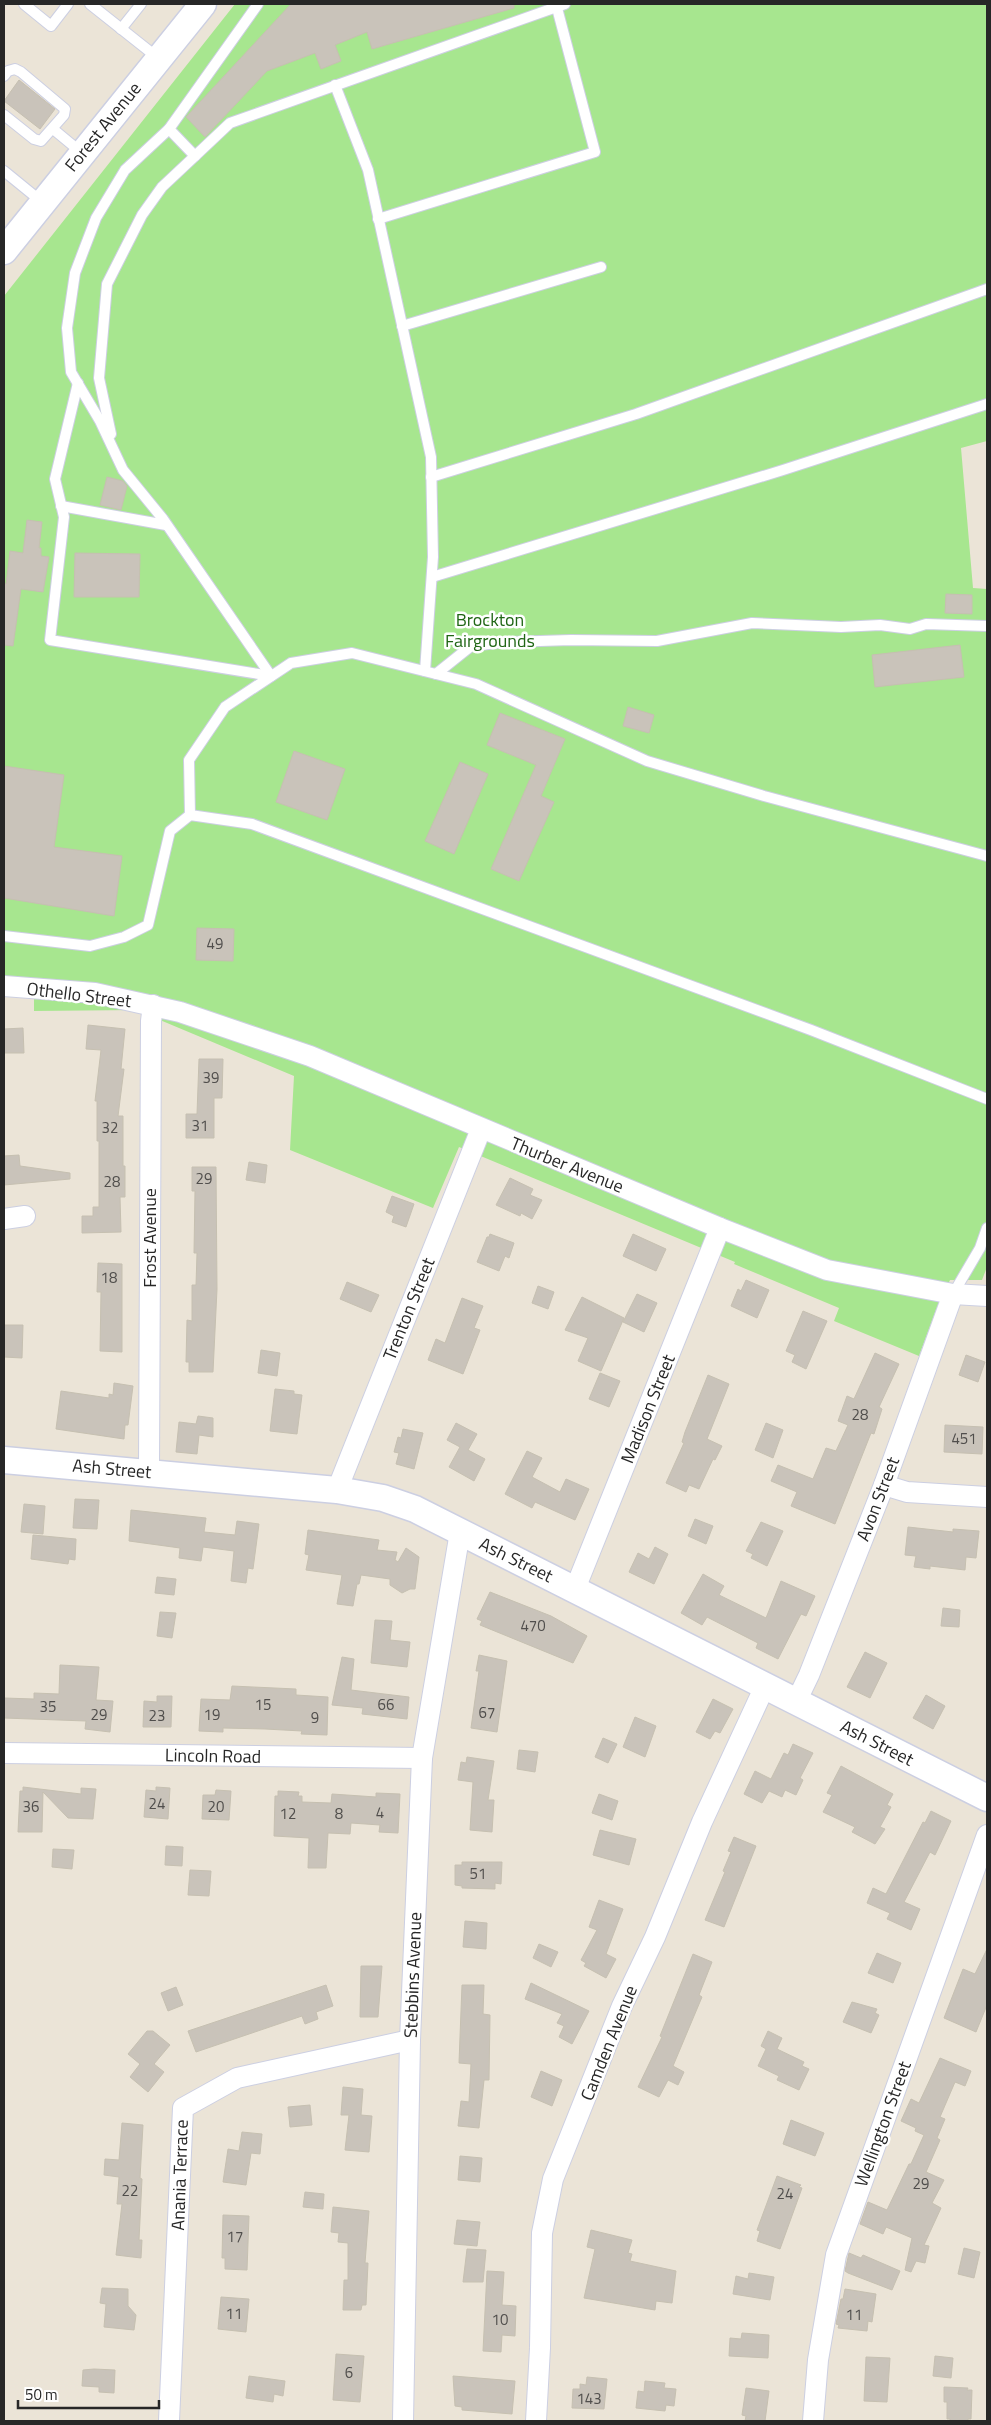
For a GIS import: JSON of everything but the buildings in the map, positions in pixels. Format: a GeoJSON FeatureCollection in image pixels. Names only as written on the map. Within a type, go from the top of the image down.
{"type":"FeatureCollection","features":[{"type":"Feature","properties":{"kind":"street","name":"Forest Avenue"},"geometry":{"type":"LineString","coordinates":[[4,250],[203,4]]}},
{"type":"Feature","properties":{"kind":"street","name":"Othello Street"},"geometry":{"type":"LineString","coordinates":[[4,986],[95,993],[153,1005]]}},
{"type":"Feature","properties":{"kind":"street","name":"Thurber Avenue"},"geometry":{"type":"LineString","coordinates":[[153,1005],[180,1012],[310,1056],[480,1129],[827,1270],[953,1294],[987,1296]]}},
{"type":"Feature","properties":{"kind":"street","name":"Frost Avenue"},"geometry":{"type":"LineString","coordinates":[[149,1472],[151,1030],[153,1005]]}},
{"type":"Feature","properties":{"kind":"street","name":"Trenton Street"},"geometry":{"type":"LineString","coordinates":[[337,1490],[480,1129]]}},
{"type":"Feature","properties":{"kind":"street"},"geometry":{"type":"LineString","coordinates":[[4,1219],[25,1216]]}},
{"type":"Feature","properties":{"kind":"street","name":"Madison Street"},"geometry":{"type":"LineString","coordinates":[[575,1588],[720,1228]]}},
{"type":"Feature","properties":{"kind":"street","name":"Avon Street"},"geometry":{"type":"LineString","coordinates":[[796,1702],[809,1675],[884,1485],[953,1294]]}},
{"type":"Feature","properties":{"kind":"street","name":"Ash Street"},"geometry":{"type":"LineString","coordinates":[[4,1460],[337,1490],[383,1498],[415,1509],[575,1588],[987,1798]]}},
{"type":"Feature","properties":{"kind":"street"},"geometry":{"type":"LineString","coordinates":[[884,1485],[907,1492],[987,1497]]}},
{"type":"Feature","properties":{"kind":"street","name":"Stebbins Avenue"},"geometry":{"type":"LineString","coordinates":[[403,2421],[410,2040],[422,1758],[460,1532]]}},
{"type":"Feature","properties":{"kind":"street","name":"Camden Avenue"},"geometry":{"type":"LineString","coordinates":[[536,2421],[540,2348],[542,2233],[552,2180],[622,2006],[655,1937],[706,1812],[764,1686]]}},
{"type":"Feature","properties":{"kind":"street","name":"Lincoln Road"},"geometry":{"type":"LineString","coordinates":[[4,1754],[422,1758]]}},
{"type":"Feature","properties":{"kind":"street","name":"Wellington Street"},"geometry":{"type":"LineString","coordinates":[[813,2421],[818,2360],[836,2256],[987,1835]]}},
{"type":"Feature","properties":{"kind":"street","name":"Anania Terrace"},"geometry":{"type":"LineString","coordinates":[[170,2421],[183,2108],[237,2078],[410,2040]]}},
{"type":"Feature","properties":{"kind":"lane"},"geometry":{"type":"LineString","coordinates":[[24,4],[51,26],[68,4]]}},
{"type":"Feature","properties":{"kind":"lane"},"geometry":{"type":"LineString","coordinates":[[90,4],[158,59]]}},
{"type":"Feature","properties":{"kind":"lane"},"geometry":{"type":"LineString","coordinates":[[122,29],[141,4]]}},
{"type":"Feature","properties":{"kind":"lane"},"geometry":{"type":"LineString","coordinates":[[258,4],[169,129],[125,170],[96,218],[75,273],[66,328],[71,372],[100,421],[123,470],[166,525],[271,676]]}},
{"type":"Feature","properties":{"kind":"lane"},"geometry":{"type":"LineString","coordinates":[[116,454],[98,378],[107,284],[142,215],[162,187],[230,123],[561,6],[595,152],[378,219]]}},
{"type":"Feature","properties":{"kind":"lane"},"geometry":{"type":"LineString","coordinates":[[4,76],[8,71],[15,69],[65,109],[64,115],[41,141],[34,139],[4,115]]}},
{"type":"Feature","properties":{"kind":"lane"},"geometry":{"type":"LineString","coordinates":[[335,85],[368,170],[431,457],[432,578],[430,673]]}},
{"type":"Feature","properties":{"kind":"lane"},"geometry":{"type":"LineString","coordinates":[[53,129],[82,152]]}},
{"type":"Feature","properties":{"kind":"lane"},"geometry":{"type":"LineString","coordinates":[[169,129],[195,156]]}},
{"type":"Feature","properties":{"kind":"lane"},"geometry":{"type":"LineString","coordinates":[[4,171],[42,202]]}},
{"type":"Feature","properties":{"kind":"lane"},"geometry":{"type":"LineString","coordinates":[[402,326],[601,267]]}},
{"type":"Feature","properties":{"kind":"lane"},"geometry":{"type":"LineString","coordinates":[[431,477],[636,414],[987,289]]}},
{"type":"Feature","properties":{"kind":"lane"},"geometry":{"type":"LineString","coordinates":[[78,383],[55,479],[64,517],[50,640],[271,676]]}},
{"type":"Feature","properties":{"kind":"lane"},"geometry":{"type":"LineString","coordinates":[[432,578],[773,473],[987,404]]}},
{"type":"Feature","properties":{"kind":"lane"},"geometry":{"type":"LineString","coordinates":[[61,506],[166,525]]}},
{"type":"Feature","properties":{"kind":"lane"},"geometry":{"type":"LineString","coordinates":[[430,673],[471,646],[497,643],[571,640],[657,641],[752,623],[841,627],[880,625],[910,629],[926,624],[987,626]]}},
{"type":"Feature","properties":{"kind":"lane"},"geometry":{"type":"LineString","coordinates":[[190,815],[189,760],[225,708],[290,663],[352,653],[476,684],[647,761],[764,796],[987,856]]}},
{"type":"Feature","properties":{"kind":"lane"},"geometry":{"type":"LineString","coordinates":[[4,936],[90,946],[124,937],[148,926],[170,831],[190,815],[252,824],[802,1027],[987,1099]]}},
{"type":"Feature","properties":{"kind":"lane"},"geometry":{"type":"LineString","coordinates":[[953,1294],[980,1248],[987,1228]]}},
{"type":"Feature","properties":{"kind":"green space","name":"Brockton Fairgrounds"},"geometry":{"type":"Polygon","coordinates":[[[235,4],[987,4],[987,441],[961,448],[973,588],[987,589],[987,1267],[982,1280],[950,1280],[936,1310],[919,1356],[834,1321],[839,1308],[734,1264],[735,1262],[459,1147],[433,1208],[290,1150],[294,1076],[136,1010],[34,1011],[34,985],[4,987],[4,296],[235,4]]]}}]}
